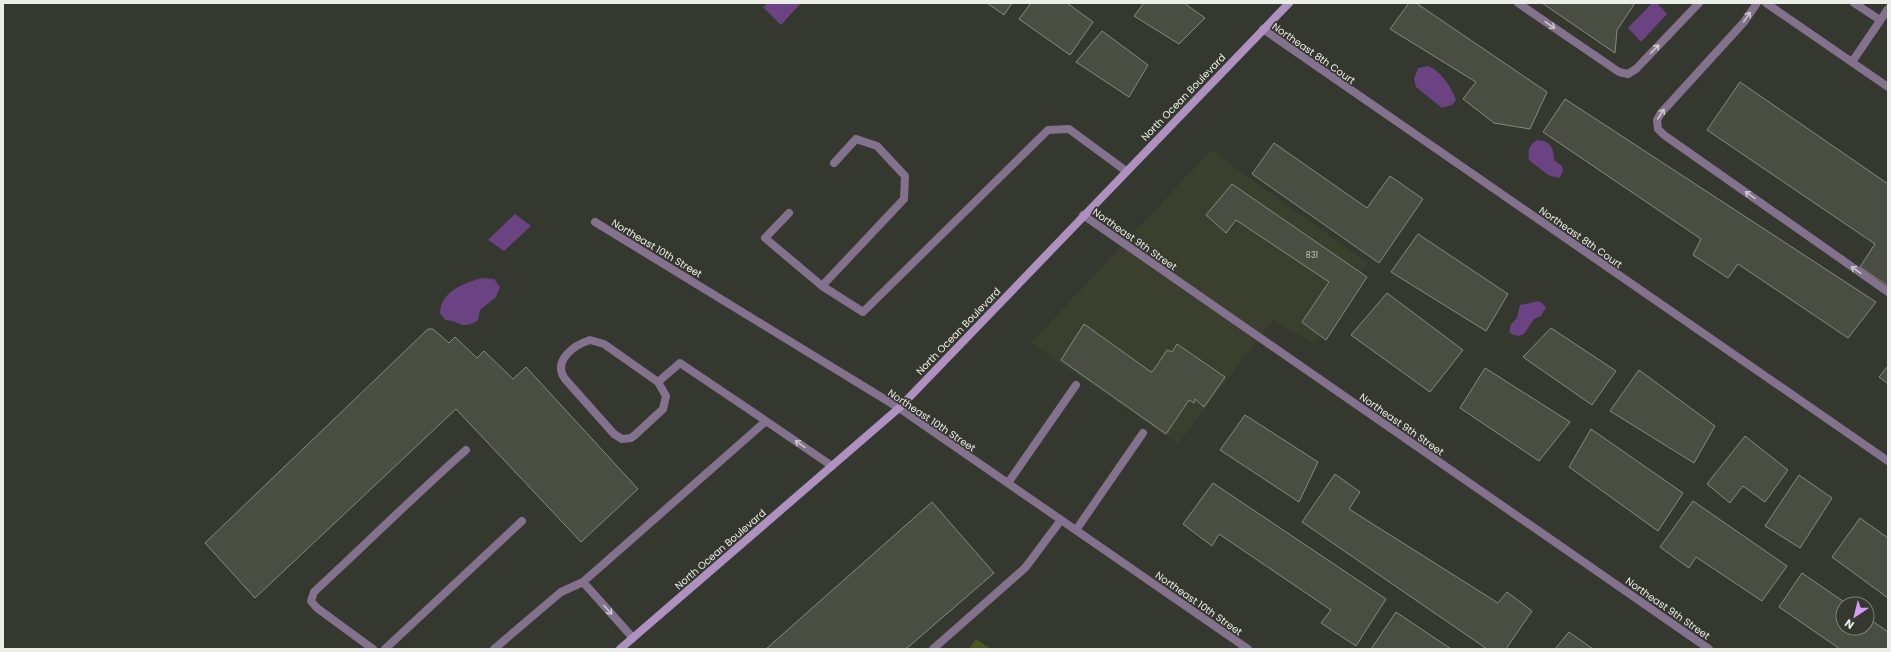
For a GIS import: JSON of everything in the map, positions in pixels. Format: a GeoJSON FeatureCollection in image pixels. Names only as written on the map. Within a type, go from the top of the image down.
{"type":"FeatureCollection","features":[{"type":"Feature","properties":{"kind":"main road","name":"North Ocean Boulevard"},"geometry":{"type":"LineString","coordinates":[[620,649],[899,408],[1083,215],[1289,3]]}},
{"type":"Feature","properties":{"kind":"street"},"geometry":{"type":"LineString","coordinates":[[1518,3],[1618,72],[1628,74],[1636,69],[1699,3]]}},
{"type":"Feature","properties":{"kind":"street"},"geometry":{"type":"LineString","coordinates":[[1757,3],[1744,22],[1661,113],[1657,120],[1658,129],[1888,292]]}},
{"type":"Feature","properties":{"kind":"street"},"geometry":{"type":"LineString","coordinates":[[1766,3],[1888,87]]}},
{"type":"Feature","properties":{"kind":"street"},"geometry":{"type":"LineString","coordinates":[[1854,3],[1880,20]]}},
{"type":"Feature","properties":{"kind":"street"},"geometry":{"type":"LineString","coordinates":[[1852,62],[1888,9]]}},
{"type":"Feature","properties":{"kind":"street","name":"Northeast 8th Court"},"geometry":{"type":"LineString","coordinates":[[1263,29],[1888,461]]}},
{"type":"Feature","properties":{"kind":"street"},"geometry":{"type":"LineString","coordinates":[[789,213],[765,238],[822,286],[863,312],[1048,130],[1069,129],[1126,171]]}},
{"type":"Feature","properties":{"kind":"street"},"geometry":{"type":"LineString","coordinates":[[822,286],[904,199],[905,176],[877,146],[856,139],[834,163]]}},
{"type":"Feature","properties":{"kind":"street","name":"Northeast 9th Street"},"geometry":{"type":"LineString","coordinates":[[1083,215],[1709,649]]}},
{"type":"Feature","properties":{"kind":"street","name":"Northeast 10th Street"},"geometry":{"type":"LineString","coordinates":[[595,222],[899,408],[1248,649]]}},
{"type":"Feature","properties":{"kind":"street"},"geometry":{"type":"LineString","coordinates":[[590,340],[597,341],[604,344],[658,382],[666,396],[665,407],[635,436],[622,439],[614,434],[565,380],[561,373],[561,364],[575,346],[590,340]]}},
{"type":"Feature","properties":{"kind":"street"},"geometry":{"type":"LineString","coordinates":[[658,382],[680,363],[832,466]]}},
{"type":"Feature","properties":{"kind":"street"},"geometry":{"type":"LineString","coordinates":[[1008,483],[1076,385]]}},
{"type":"Feature","properties":{"kind":"street"},"geometry":{"type":"LineString","coordinates":[[494,649],[561,592],[583,582],[766,421]]}},
{"type":"Feature","properties":{"kind":"street"},"geometry":{"type":"LineString","coordinates":[[1076,530],[1143,433]]}},
{"type":"Feature","properties":{"kind":"street"},"geometry":{"type":"LineString","coordinates":[[373,649],[317,608],[311,601],[314,592],[374,538],[435,477],[466,450]]}},
{"type":"Feature","properties":{"kind":"street"},"geometry":{"type":"LineString","coordinates":[[932,649],[1025,568],[1061,520]]}},
{"type":"Feature","properties":{"kind":"street"},"geometry":{"type":"LineString","coordinates":[[385,649],[522,522]]}},
{"type":"Feature","properties":{"kind":"street"},"geometry":{"type":"LineString","coordinates":[[583,582],[633,638]]}},
{"type":"Feature","properties":{"kind":"shaded area"},"geometry":{"type":"Polygon","coordinates":[[[768,3],[801,3],[781,25],[763,7],[768,3]]]}},
{"type":"Feature","properties":{"kind":"shaded area"},"geometry":{"type":"Polygon","coordinates":[[[1652,3],[1657,3],[1667,14],[1641,42],[1628,28],[1652,3]]]}},
{"type":"Feature","properties":{"kind":"shaded area"},"geometry":{"type":"Polygon","coordinates":[[[1428,66],[1433,68],[1442,76],[1449,85],[1456,100],[1452,105],[1442,108],[1416,87],[1414,79],[1418,68],[1428,66]]]}},
{"type":"Feature","properties":{"kind":"shaded area"},"geometry":{"type":"Polygon","coordinates":[[[1537,140],[1548,143],[1552,148],[1554,160],[1562,166],[1563,172],[1559,178],[1548,175],[1529,160],[1529,149],[1537,140]]]}},
{"type":"Feature","properties":{"kind":"shaded area"},"geometry":{"type":"Polygon","coordinates":[[[1211,150],[1368,263],[1314,344],[1273,320],[1178,444],[1031,343],[1211,150]]]}},
{"type":"Feature","properties":{"kind":"shaded area"},"geometry":{"type":"Polygon","coordinates":[[[515,214],[531,226],[504,251],[488,240],[515,214]]]}},
{"type":"Feature","properties":{"kind":"shaded area"},"geometry":{"type":"Polygon","coordinates":[[[482,278],[494,279],[500,287],[496,297],[480,310],[478,320],[465,325],[445,320],[440,313],[441,305],[444,299],[461,285],[482,278]]]}},
{"type":"Feature","properties":{"kind":"shaded area"},"geometry":{"type":"Polygon","coordinates":[[[1539,301],[1546,307],[1541,316],[1534,319],[1524,334],[1518,336],[1509,333],[1511,324],[1517,318],[1520,305],[1539,301]]]}},
{"type":"Feature","properties":{"kind":"green space"},"geometry":{"type":"Polygon","coordinates":[[[976,639],[991,649],[969,649],[976,639]]]}},
{"type":"Feature","properties":{"kind":"building"},"geometry":{"type":"Polygon","coordinates":[[[987,3],[1012,3],[1004,15],[987,3]]]}},
{"type":"Feature","properties":{"kind":"building"},"geometry":{"type":"Polygon","coordinates":[[[1031,3],[1067,3],[1093,22],[1070,55],[1019,19],[1031,3]]]}},
{"type":"Feature","properties":{"kind":"building"},"geometry":{"type":"Polygon","coordinates":[[[1144,3],[1184,3],[1205,18],[1179,44],[1134,16],[1144,3]]]}},
{"type":"Feature","properties":{"kind":"building"},"geometry":{"type":"Polygon","coordinates":[[[1409,3],[1416,3],[1547,92],[1530,129],[1494,123],[1463,99],[1476,82],[1390,29],[1409,3]]]}},
{"type":"Feature","properties":{"kind":"building"},"geometry":{"type":"Polygon","coordinates":[[[1542,3],[1635,3],[1617,30],[1615,53],[1542,3]]]}},
{"type":"Feature","properties":{"kind":"building"},"geometry":{"type":"Polygon","coordinates":[[[1102,31],[1148,65],[1129,97],[1076,62],[1102,31]]]}},
{"type":"Feature","properties":{"kind":"building"},"geometry":{"type":"Polygon","coordinates":[[[1740,82],[1888,184],[1888,286],[1860,267],[1875,244],[1707,130],[1740,82]]]}},
{"type":"Feature","properties":{"kind":"building"},"geometry":{"type":"Polygon","coordinates":[[[1565,99],[1876,302],[1848,338],[1738,264],[1728,278],[1693,255],[1701,239],[1543,132],[1565,99]]]}},
{"type":"Feature","properties":{"kind":"building"},"geometry":{"type":"Polygon","coordinates":[[[1274,143],[1367,208],[1390,176],[1423,199],[1379,263],[1252,174],[1274,143]]]}},
{"type":"Feature","properties":{"kind":"building"},"geometry":{"type":"Polygon","coordinates":[[[1232,184],[1367,277],[1326,340],[1302,322],[1329,282],[1236,220],[1226,233],[1206,215],[1232,184]]]}},
{"type":"Feature","properties":{"kind":"building"},"geometry":{"type":"Polygon","coordinates":[[[1418,234],[1508,294],[1486,331],[1391,272],[1418,234]]]}},
{"type":"Feature","properties":{"kind":"building"},"geometry":{"type":"Polygon","coordinates":[[[1387,293],[1463,350],[1430,392],[1351,335],[1387,293]]]}},
{"type":"Feature","properties":{"kind":"building"},"geometry":{"type":"Polygon","coordinates":[[[1084,324],[1151,372],[1167,350],[1172,352],[1177,344],[1225,377],[1204,407],[1195,399],[1194,403],[1189,400],[1166,434],[1061,360],[1084,324]]]}},
{"type":"Feature","properties":{"kind":"building"},"geometry":{"type":"Polygon","coordinates":[[[1551,328],[1616,371],[1592,405],[1523,357],[1551,328]]]}},
{"type":"Feature","properties":{"kind":"building"},"geometry":{"type":"Polygon","coordinates":[[[428,329],[433,329],[449,343],[455,337],[477,358],[484,351],[513,379],[526,367],[638,489],[581,542],[456,409],[255,598],[205,543],[428,329]]]}},
{"type":"Feature","properties":{"kind":"building"},"geometry":{"type":"Polygon","coordinates":[[[1888,366],[1888,384],[1879,377],[1888,366]]]}},
{"type":"Feature","properties":{"kind":"building"},"geometry":{"type":"Polygon","coordinates":[[[1485,368],[1570,422],[1539,461],[1460,408],[1485,368]]]}},
{"type":"Feature","properties":{"kind":"building"},"geometry":{"type":"Polygon","coordinates":[[[1639,370],[1715,426],[1694,463],[1610,411],[1639,370]]]}},
{"type":"Feature","properties":{"kind":"building"},"geometry":{"type":"Polygon","coordinates":[[[1245,415],[1318,462],[1299,502],[1220,450],[1245,415]]]}},
{"type":"Feature","properties":{"kind":"building"},"geometry":{"type":"Polygon","coordinates":[[[1591,429],[1683,493],[1658,531],[1569,467],[1591,429]]]}},
{"type":"Feature","properties":{"kind":"building"},"geometry":{"type":"Polygon","coordinates":[[[1745,436],[1788,470],[1765,502],[1743,486],[1730,503],[1707,484],[1745,436]]]}},
{"type":"Feature","properties":{"kind":"building"},"geometry":{"type":"Polygon","coordinates":[[[1335,474],[1360,492],[1349,509],[1498,603],[1507,592],[1532,611],[1506,649],[1487,649],[1302,522],[1335,474]]]}},
{"type":"Feature","properties":{"kind":"building"},"geometry":{"type":"Polygon","coordinates":[[[1799,475],[1832,498],[1800,548],[1765,526],[1799,475]]]}},
{"type":"Feature","properties":{"kind":"building"},"geometry":{"type":"Polygon","coordinates":[[[1213,483],[1386,599],[1356,646],[1321,623],[1331,610],[1219,534],[1212,546],[1183,524],[1213,483]]]}},
{"type":"Feature","properties":{"kind":"building"},"geometry":{"type":"Polygon","coordinates":[[[1693,501],[1787,566],[1762,601],[1696,557],[1689,568],[1660,547],[1693,501]]]}},
{"type":"Feature","properties":{"kind":"building"},"geometry":{"type":"Polygon","coordinates":[[[932,502],[994,573],[906,649],[766,649],[932,502]]]}},
{"type":"Feature","properties":{"kind":"building"},"geometry":{"type":"Polygon","coordinates":[[[1860,518],[1888,538],[1888,598],[1832,557],[1860,518]]]}},
{"type":"Feature","properties":{"kind":"building"},"geometry":{"type":"Polygon","coordinates":[[[1802,573],[1835,596],[1835,636],[1875,636],[1875,623],[1888,632],[1888,649],[1840,649],[1779,607],[1802,573]]]}},
{"type":"Feature","properties":{"kind":"building"},"geometry":{"type":"Polygon","coordinates":[[[1396,612],[1451,649],[1371,649],[1396,612]]]}},
{"type":"Feature","properties":{"kind":"building"},"geometry":{"type":"Polygon","coordinates":[[[1569,632],[1593,649],[1555,649],[1569,632]]]}}]}
